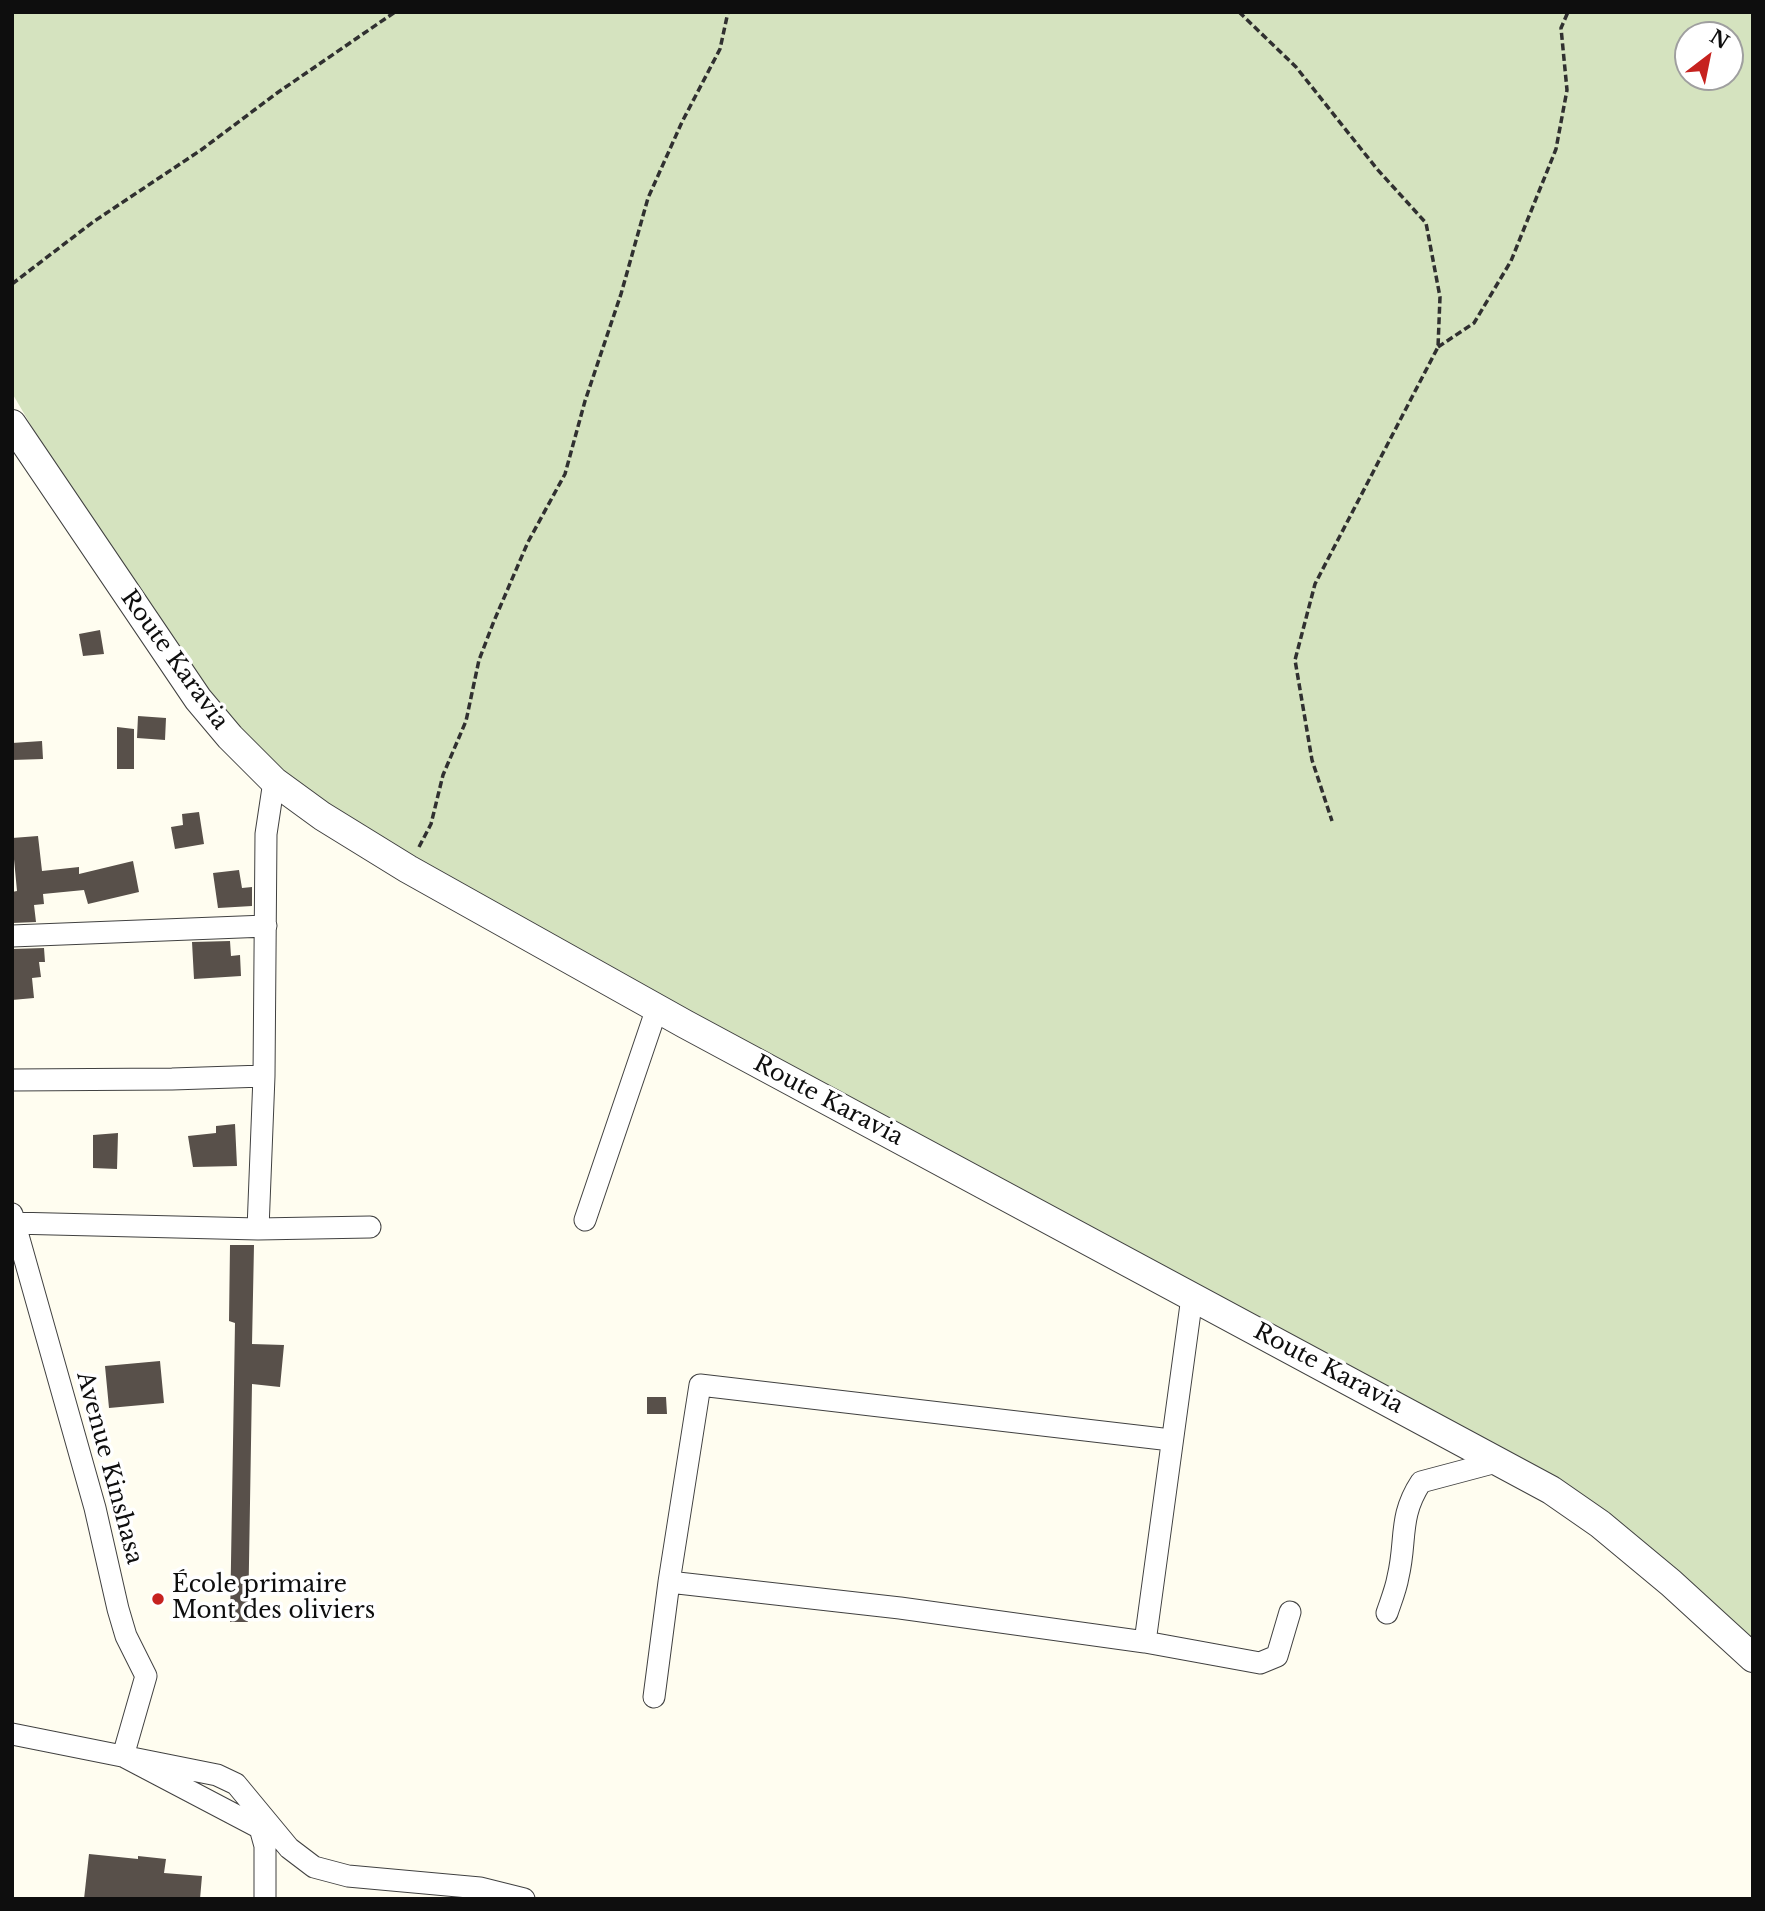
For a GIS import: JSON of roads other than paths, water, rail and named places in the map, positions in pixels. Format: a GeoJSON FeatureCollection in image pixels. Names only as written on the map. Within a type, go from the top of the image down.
{"type":"FeatureCollection","features":[{"type":"Feature","properties":{"kind":"street","name":"Route Karavia"},"geometry":{"type":"LineString","coordinates":[[12,424],[198,699],[230,737],[274,780],[322,816],[408,869],[657,1009],[1551,1490],[1600,1524],[1671,1583],[1753,1658]]}},
{"type":"Feature","properties":{"kind":"street"},"geometry":{"type":"LineString","coordinates":[[258,1229],[264,1076],[266,834],[274,780]]}},
{"type":"Feature","properties":{"kind":"street"},"geometry":{"type":"LineString","coordinates":[[12,936],[266,926]]}},
{"type":"Feature","properties":{"kind":"street"},"geometry":{"type":"LineString","coordinates":[[585,1220],[657,1009]]}},
{"type":"Feature","properties":{"kind":"street"},"geometry":{"type":"LineString","coordinates":[[12,1080],[264,1076]]}},
{"type":"Feature","properties":{"kind":"street"},"geometry":{"type":"LineString","coordinates":[[13,1220],[258,1229],[370,1227]]}},
{"type":"Feature","properties":{"kind":"street","name":"Avenue Kinshasa"},"geometry":{"type":"LineString","coordinates":[[13,1220],[95,1508],[118,1609],[126,1636],[146,1676],[123,1756]]}},
{"type":"Feature","properties":{"kind":"street"},"geometry":{"type":"LineString","coordinates":[[1145,1642],[1192,1297]]}},
{"type":"Feature","properties":{"kind":"street"},"geometry":{"type":"LineString","coordinates":[[654,1697],[700,1385],[1171,1440]]}},
{"type":"Feature","properties":{"kind":"street"},"geometry":{"type":"LineString","coordinates":[[1387,1613],[1399,1575],[1403,1526],[1411,1498],[1421,1482],[1500,1461]]}},
{"type":"Feature","properties":{"kind":"street"},"geometry":{"type":"LineString","coordinates":[[669,1582],[900,1608],[1145,1642],[1260,1663],[1278,1656],[1290,1612]]}},
{"type":"Feature","properties":{"kind":"street"},"geometry":{"type":"LineString","coordinates":[[12,1734],[217,1775],[236,1784],[289,1848],[314,1867],[348,1876],[524,1899]]}},
{"type":"Feature","properties":{"kind":"street"},"geometry":{"type":"LineString","coordinates":[[123,1756],[260,1828],[265,1846],[265,1899]]}},
{"type":"Feature","properties":{"kind":"place","name":"École primaire Mont des oliviers"},"geometry":{"type":"Point","coordinates":[158,1599]}}]}
